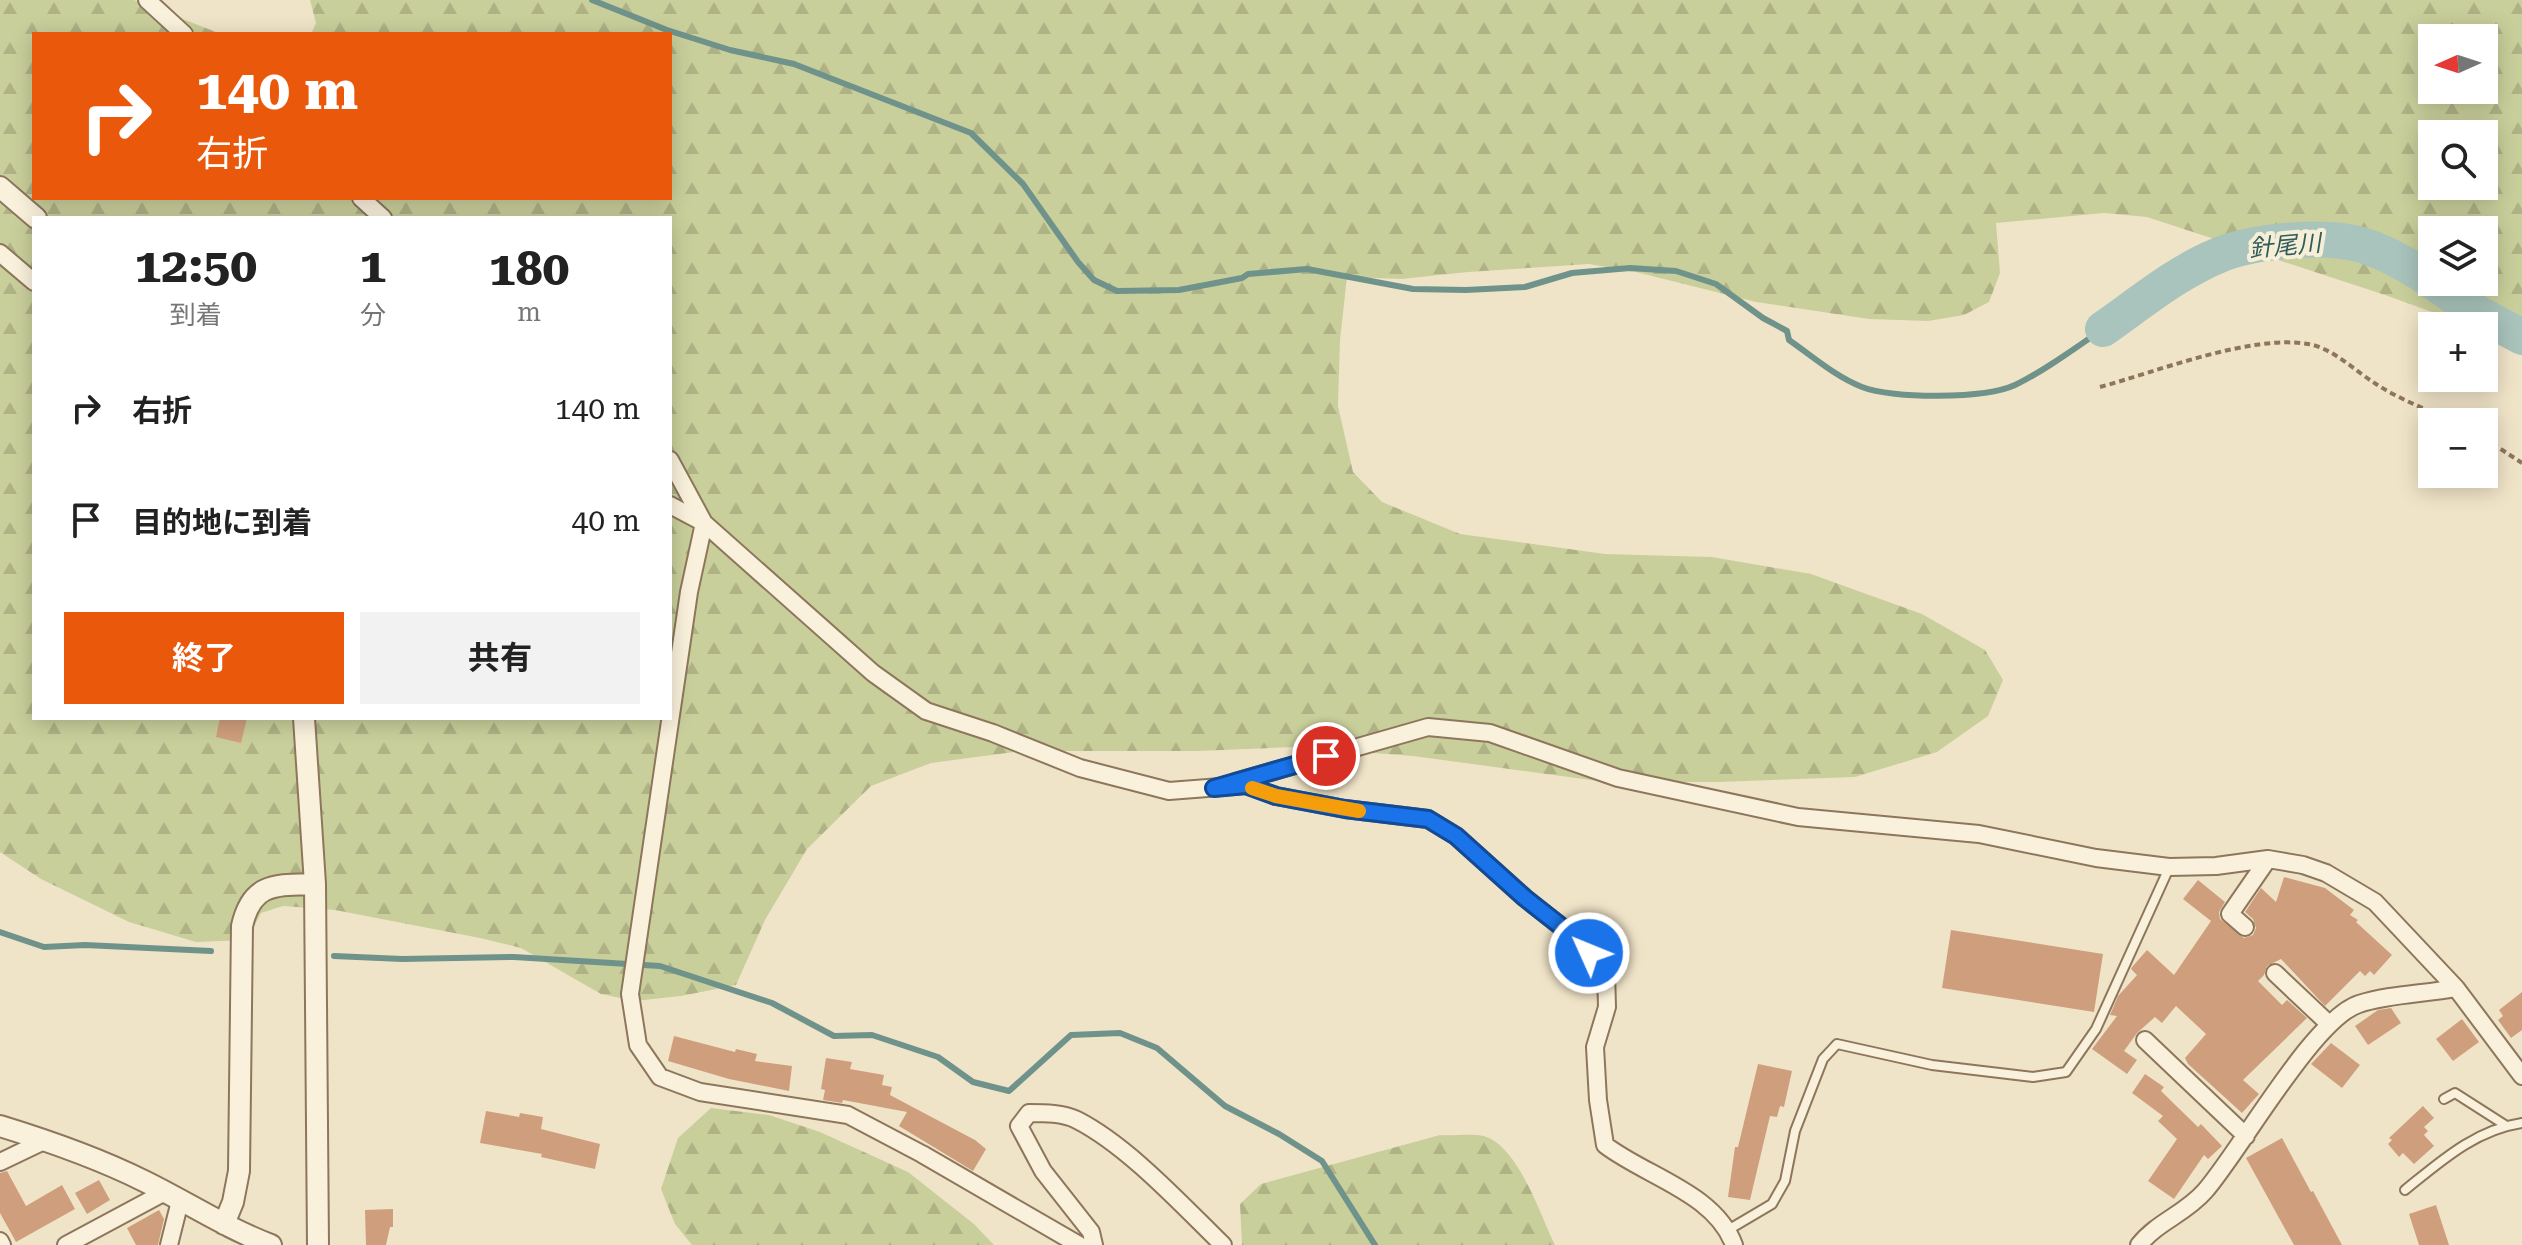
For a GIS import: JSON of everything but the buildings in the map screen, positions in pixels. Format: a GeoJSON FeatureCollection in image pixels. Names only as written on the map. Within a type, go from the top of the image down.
{"type":"FeatureCollection","features":[{"type":"Feature","properties":{"kind":"street"},"geometry":{"type":"LineString","coordinates":[[147,0],[182,32]]}},
{"type":"Feature","properties":{"kind":"street"},"geometry":{"type":"LineString","coordinates":[[0,187],[34,216]]}},
{"type":"Feature","properties":{"kind":"street"},"geometry":{"type":"LineString","coordinates":[[363,200],[381,216]]}},
{"type":"Feature","properties":{"kind":"street"},"geometry":{"type":"LineString","coordinates":[[0,253],[32,280]]}},
{"type":"Feature","properties":{"kind":"street"},"geometry":{"type":"LineString","coordinates":[[672,464],[704,523],[689,592],[672,707]]}},
{"type":"Feature","properties":{"kind":"street"},"geometry":{"type":"LineString","coordinates":[[672,506],[704,523],[873,673],[926,711],[993,733],[1080,768],[1169,791],[1246,785],[1276,796],[1345,809],[1428,819],[1456,836],[1572,935],[1606,972],[1607,1007],[1595,1047],[1605,1145],[1628,1163],[1677,1187],[1714,1211],[1731,1237]]}},
{"type":"Feature","properties":{"kind":"street"},"geometry":{"type":"LineString","coordinates":[[304,720],[315,884],[318,1245]]}},
{"type":"Feature","properties":{"kind":"street"},"geometry":{"type":"LineString","coordinates":[[670,720],[630,994],[638,1045],[660,1077],[700,1092],[848,1115],[1079,1245]]}},
{"type":"Feature","properties":{"kind":"street"},"geometry":{"type":"LineString","coordinates":[[1214,788],[1428,727],[1490,733],[1618,778],[1798,817],[1979,834],[2096,858],[2169,867],[2216,866],[2268,859],[2303,865],[2326,873],[2375,902],[2456,988],[2522,1076]]}},
{"type":"Feature","properties":{"kind":"street"},"geometry":{"type":"LineString","coordinates":[[2245,927],[2230,914],[2268,859]]}},
{"type":"Feature","properties":{"kind":"street"},"geometry":{"type":"LineString","coordinates":[[224,1224],[233,1202],[239,1171],[242,926],[246,908],[261,891],[275,885],[315,884]]}},
{"type":"Feature","properties":{"kind":"street"},"geometry":{"type":"LineString","coordinates":[[2275,973],[2329,1024]]}},
{"type":"Feature","properties":{"kind":"street"},"geometry":{"type":"LineString","coordinates":[[2139,1245],[2150,1231],[2185,1212],[2205,1191],[2329,1024],[2356,1004],[2456,988]]}},
{"type":"Feature","properties":{"kind":"street"},"geometry":{"type":"LineString","coordinates":[[2145,1040],[2246,1136]]}},
{"type":"Feature","properties":{"kind":"street"},"geometry":{"type":"LineString","coordinates":[[1094,1245],[1091,1232],[1043,1171],[1019,1126],[1029,1113],[1051,1113],[1075,1119],[1112,1143],[1223,1245]]}},
{"type":"Feature","properties":{"kind":"street"},"geometry":{"type":"LineString","coordinates":[[0,1126],[46,1140],[144,1181],[244,1235],[271,1245]]}},
{"type":"Feature","properties":{"kind":"street"},"geometry":{"type":"LineString","coordinates":[[0,1162],[46,1140]]}},
{"type":"Feature","properties":{"kind":"street"},"geometry":{"type":"LineString","coordinates":[[66,1245],[173,1197]]}},
{"type":"Feature","properties":{"kind":"street"},"geometry":{"type":"LineString","coordinates":[[169,1245],[173,1197]]}},
{"type":"Feature","properties":{"kind":"lane"},"geometry":{"type":"LineString","coordinates":[[1731,1237],[1772,1204],[1785,1181],[1795,1131],[1823,1059],[1837,1044],[1932,1065],[2033,1077],[2066,1072],[2096,1029],[2169,867]]}},
{"type":"Feature","properties":{"kind":"lane"},"geometry":{"type":"LineString","coordinates":[[2444,1099],[2455,1093],[2505,1125]]}},
{"type":"Feature","properties":{"kind":"lane"},"geometry":{"type":"LineString","coordinates":[[2405,1190],[2473,1138],[2505,1125],[2522,1123]]}},
{"type":"Feature","properties":{"kind":"path"},"geometry":{"type":"LineString","coordinates":[[2100,387],[2215,352],[2273,344],[2309,344],[2333,354],[2379,386],[2424,408]]}},
{"type":"Feature","properties":{"kind":"path"},"geometry":{"type":"LineString","coordinates":[[2498,447],[2522,463]]}},
{"type":"Feature","properties":{"kind":"green space"},"geometry":{"type":"Polygon","coordinates":[[[0,0],[134,0],[216,32],[32,32],[32,200],[672,200],[672,32],[312,32],[316,23],[310,0],[2522,0],[2522,344],[2498,336],[2498,312],[2432,312],[2147,217],[2104,213],[1996,223],[2000,273],[1989,302],[1964,315],[1928,321],[1869,319],[1756,302],[1636,272],[1589,264],[1402,279],[1347,277],[1340,340],[1338,406],[1353,472],[1382,502],[1460,534],[1605,554],[1712,557],[1811,574],[1922,614],[1985,650],[2003,680],[1988,716],[1937,752],[1855,777],[1720,782],[1606,782],[1413,756],[1294,747],[1198,751],[1022,751],[931,763],[871,786],[807,849],[765,920],[736,985],[635,1001],[601,994],[521,948],[335,910],[283,906],[261,913],[247,940],[196,942],[129,922],[41,879],[0,852],[0,0]]]}},
{"type":"Feature","properties":{"kind":"green space"},"geometry":{"type":"Polygon","coordinates":[[[711,1108],[769,1115],[820,1132],[908,1172],[974,1224],[994,1245],[692,1245],[675,1224],[661,1189],[678,1138],[711,1108]]]}},
{"type":"Feature","properties":{"kind":"green space"},"geometry":{"type":"Polygon","coordinates":[[[1440,1135],[1484,1136],[1508,1153],[1527,1183],[1555,1245],[1242,1245],[1240,1204],[1261,1184],[1440,1135]]]}},
{"type":"Feature","properties":{"kind":"waterway"},"geometry":{"type":"LineString","coordinates":[[592,0],[667,30],[730,50],[794,64],[971,133],[1023,184],[1094,280],[1117,291],[1179,290],[1242,278],[1248,274],[1307,269],[1413,289],[1466,290],[1525,287],[1572,273],[1630,268],[1676,271],[1716,284],[1763,318],[1787,331],[1789,340],[1852,383],[1894,394],[1938,396],[1983,393],[2015,385],[2103,329]]}},
{"type":"Feature","properties":{"kind":"waterway","name":"針尾川"},"geometry":{"type":"LineString","coordinates":[[2103,329],[2187,271],[2217,256],[2249,246],[2309,240],[2346,242],[2381,252],[2418,272]]}},
{"type":"Feature","properties":{"kind":"waterway","name":"針尾川"},"geometry":{"type":"LineString","coordinates":[[2453,296],[2522,337]]}},
{"type":"Feature","properties":{"kind":"waterway"},"geometry":{"type":"LineString","coordinates":[[0,932],[44,947],[85,945],[211,951]]}},
{"type":"Feature","properties":{"kind":"waterway"},"geometry":{"type":"LineString","coordinates":[[334,956],[402,959],[514,957],[660,966],[772,1003],[834,1036],[872,1035],[938,1057],[973,1082],[1009,1091],[1071,1035],[1120,1033],[1157,1048],[1225,1106],[1322,1161],[1375,1245]]}},
{"type":"Feature","properties":{"kind":"slow traffic"},"geometry":{"type":"LineString","coordinates":[[1252,788],[1276,796],[1359,811]]}},
{"type":"Feature","properties":{"kind":"route"},"geometry":{"type":"LineString","coordinates":[[1326,756],[1214,788],[1246,785],[1276,796],[1345,809],[1428,819],[1456,836],[1589,953]]}}]}
